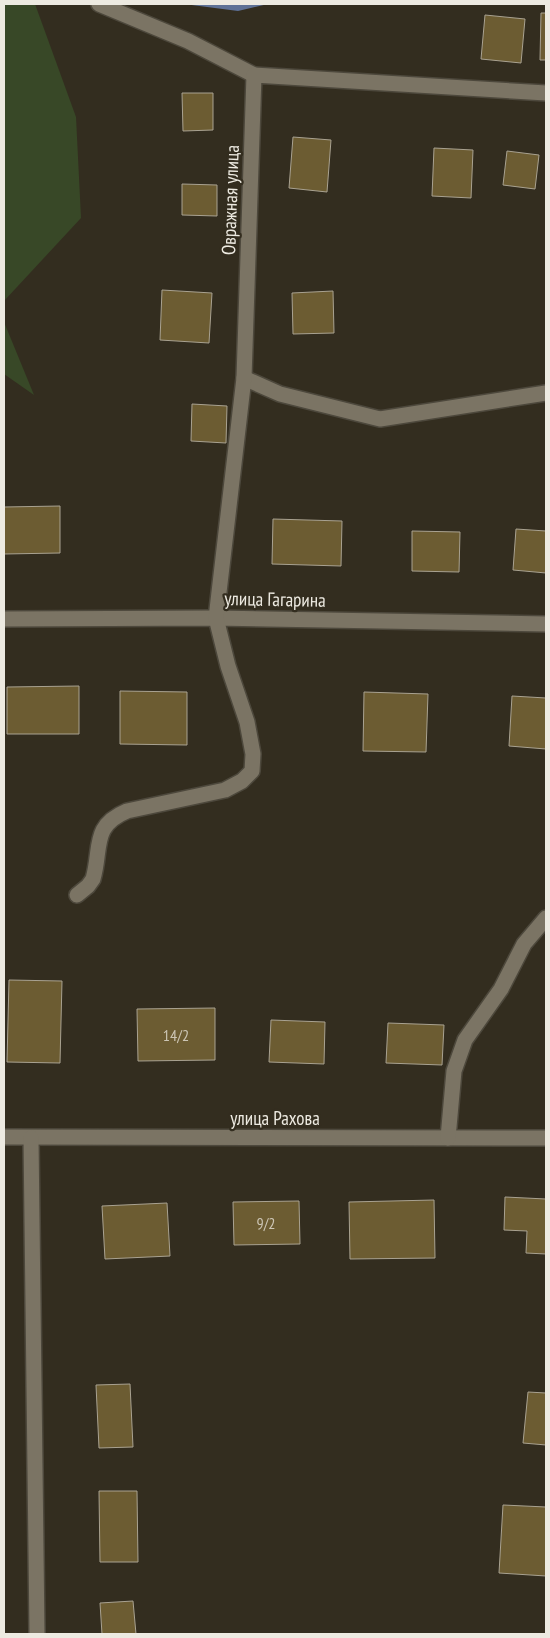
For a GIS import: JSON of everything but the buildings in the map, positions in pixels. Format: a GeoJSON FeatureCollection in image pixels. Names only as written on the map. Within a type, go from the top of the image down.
{"type":"FeatureCollection","features":[{"type":"Feature","properties":{"kind":"street"},"geometry":{"type":"LineString","coordinates":[[99,4],[188,41],[254,75],[546,93]]}},
{"type":"Feature","properties":{"kind":"street","name":"Овражная улица"},"geometry":{"type":"LineString","coordinates":[[216,618],[244,378],[254,75]]}},
{"type":"Feature","properties":{"kind":"street"},"geometry":{"type":"LineString","coordinates":[[244,378],[280,394],[380,419],[546,393]]}},
{"type":"Feature","properties":{"kind":"street","name":"улица Гагарина"},"geometry":{"type":"LineString","coordinates":[[4,618],[216,618],[546,624]]}},
{"type":"Feature","properties":{"kind":"street"},"geometry":{"type":"LineString","coordinates":[[77,895],[93,879],[102,831],[115,816],[128,811],[225,790],[242,782],[252,771],[253,754],[247,722],[228,666],[216,618]]}},
{"type":"Feature","properties":{"kind":"street"},"geometry":{"type":"LineString","coordinates":[[448,1138],[454,1070],[466,1040],[502,989],[524,944],[546,918]]}},
{"type":"Feature","properties":{"kind":"street","name":"улица Рахова"},"geometry":{"type":"LineString","coordinates":[[4,1137],[546,1138]]}},
{"type":"Feature","properties":{"kind":"street"},"geometry":{"type":"LineString","coordinates":[[31,1138],[37,1634]]}},
{"type":"Feature","properties":{"kind":"green space"},"geometry":{"type":"Polygon","coordinates":[[[4,4],[35,4],[76,117],[81,218],[4,301],[4,4]]]}},
{"type":"Feature","properties":{"kind":"green space"},"geometry":{"type":"Polygon","coordinates":[[[4,322],[34,395],[4,374],[4,322]]]}},
{"type":"Feature","properties":{"kind":"water"},"geometry":{"type":"Polygon","coordinates":[[[184,4],[268,4],[238,11],[184,4]]]}}]}
